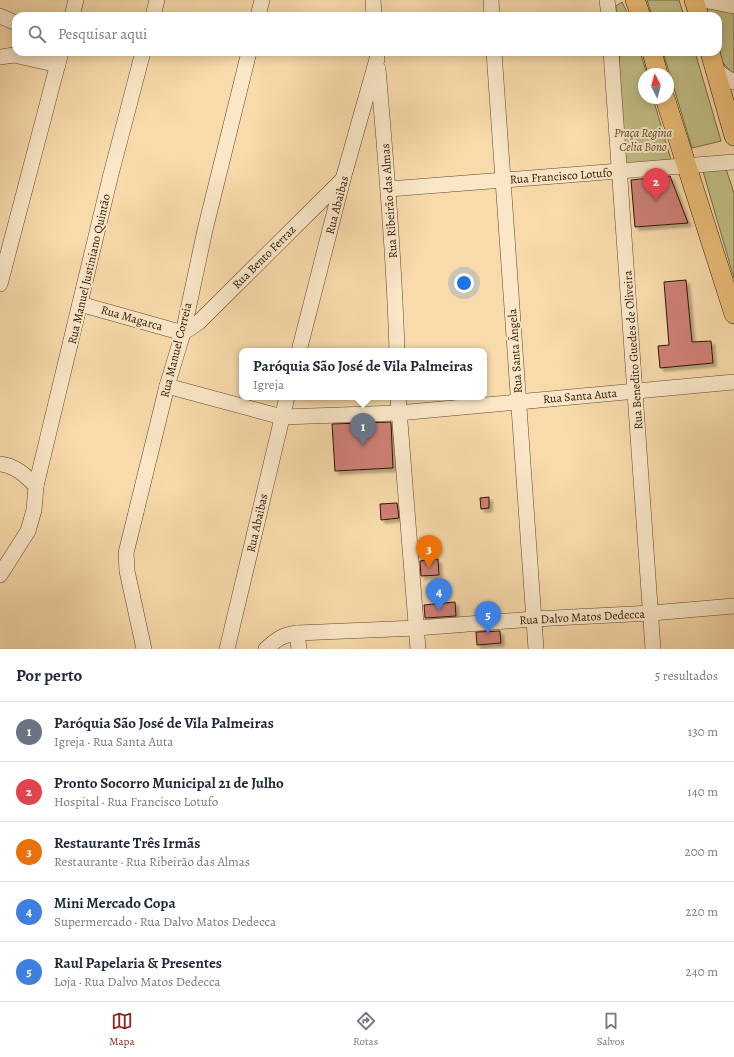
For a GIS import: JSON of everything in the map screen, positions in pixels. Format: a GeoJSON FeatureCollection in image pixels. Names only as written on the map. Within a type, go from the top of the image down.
{"type":"FeatureCollection","features":[{"type":"Feature","properties":{"kind":"main road"},"geometry":{"type":"LineString","coordinates":[[635,0],[639,12]]}},
{"type":"Feature","properties":{"kind":"main road"},"geometry":{"type":"LineString","coordinates":[[694,0],[698,12]]}},
{"type":"Feature","properties":{"kind":"main road"},"geometry":{"type":"LineString","coordinates":[[653,56],[656,68]]}},
{"type":"Feature","properties":{"kind":"main road"},"geometry":{"type":"LineString","coordinates":[[711,56],[734,136]]}},
{"type":"Feature","properties":{"kind":"main road"},"geometry":{"type":"LineString","coordinates":[[667,104],[734,314]]}},
{"type":"Feature","properties":{"kind":"street"},"geometry":{"type":"LineString","coordinates":[[73,12],[76,0]]}},
{"type":"Feature","properties":{"kind":"street"},"geometry":{"type":"LineString","coordinates":[[154,12],[157,0]]}},
{"type":"Feature","properties":{"kind":"street"},"geometry":{"type":"LineString","coordinates":[[259,12],[262,0]]}},
{"type":"Feature","properties":{"kind":"street"},"geometry":{"type":"LineString","coordinates":[[373,0],[374,12]]}},
{"type":"Feature","properties":{"kind":"street"},"geometry":{"type":"LineString","coordinates":[[491,0],[492,12]]}},
{"type":"Feature","properties":{"kind":"street"},"geometry":{"type":"LineString","coordinates":[[607,0],[608,12]]}},
{"type":"Feature","properties":{"kind":"street"},"geometry":{"type":"LineString","coordinates":[[703,0],[734,6]]}},
{"type":"Feature","properties":{"kind":"street"},"geometry":{"type":"LineString","coordinates":[[0,16],[12,21]]}},
{"type":"Feature","properties":{"kind":"street"},"geometry":{"type":"LineString","coordinates":[[0,57],[12,55]]}},
{"type":"Feature","properties":{"kind":"street"},"geometry":{"type":"LineString","coordinates":[[0,284],[60,59],[26,56]]}},
{"type":"Feature","properties":{"kind":"street","name":"Rua Manuel Justiniano Quintão"},"geometry":{"type":"LineString","coordinates":[[0,574],[28,531],[34,510],[36,486],[110,178],[142,56]]}},
{"type":"Feature","properties":{"kind":"street","name":"Rua Manuel Correia"},"geometry":{"type":"LineString","coordinates":[[144,649],[127,571],[126,553],[167,386],[183,333],[205,230],[248,56]]}},
{"type":"Feature","properties":{"kind":"street","name":"Rua Abaibas"},"geometry":{"type":"LineString","coordinates":[[300,348],[343,179],[377,56]]}},
{"type":"Feature","properties":{"kind":"street","name":"Rua Ribeirão das Almas"},"geometry":{"type":"LineString","coordinates":[[377,56],[389,189],[396,299],[397,348]]}},
{"type":"Feature","properties":{"kind":"street","name":"Rua Santa Ângela"},"geometry":{"type":"LineString","coordinates":[[494,56],[536,649]]}},
{"type":"Feature","properties":{"kind":"street","name":"Rua Benedito Guedes de Oliveira"},"geometry":{"type":"LineString","coordinates":[[611,56],[652,613],[653,649]]}},
{"type":"Feature","properties":{"kind":"street"},"geometry":{"type":"LineString","coordinates":[[716,71],[734,82]]}},
{"type":"Feature","properties":{"kind":"street","name":"Rua Francisco Lotufo"},"geometry":{"type":"LineString","coordinates":[[389,189],[734,162]]}},
{"type":"Feature","properties":{"kind":"street","name":"Rua Bento Ferraz"},"geometry":{"type":"LineString","coordinates":[[183,333],[199,322],[343,179]]}},
{"type":"Feature","properties":{"kind":"street","name":"Rua Magarca"},"geometry":{"type":"LineString","coordinates":[[80,304],[183,333]]}},
{"type":"Feature","properties":{"kind":"street","name":"Rua Santa Auta"},"geometry":{"type":"LineString","coordinates":[[167,386],[282,417],[398,412],[734,382]]}},
{"type":"Feature","properties":{"kind":"street","name":"Rua Abaibas"},"geometry":{"type":"LineString","coordinates":[[227,649],[286,400]]}},
{"type":"Feature","properties":{"kind":"street"},"geometry":{"type":"LineString","coordinates":[[398,400],[418,649]]}},
{"type":"Feature","properties":{"kind":"street"},"geometry":{"type":"LineString","coordinates":[[0,464],[12,467],[23,473],[36,486]]}},
{"type":"Feature","properties":{"kind":"street","name":"Rua Dalvo Matos Dedecca"},"geometry":{"type":"LineString","coordinates":[[266,649],[287,634],[417,628],[534,619],[652,613],[734,606]]}},
{"type":"Feature","properties":{"kind":"street"},"geometry":{"type":"LineString","coordinates":[[297,634],[299,649]]}},
{"type":"Feature","properties":{"kind":"green space"},"geometry":{"type":"Polygon","coordinates":[[[647,0],[679,0],[683,12],[651,12],[647,0]]]}},
{"type":"Feature","properties":{"kind":"green space"},"geometry":{"type":"Polygon","coordinates":[[[622,2],[627,12],[616,12],[616,6],[622,2]]]}},
{"type":"Feature","properties":{"kind":"green space"},"geometry":{"type":"Polygon","coordinates":[[[707,4],[734,9],[734,75],[717,56],[722,56],[722,12],[704,12],[707,4]]]}},
{"type":"Feature","properties":{"kind":"green space","name":"Praça Regina Celia Bono"},"geometry":{"type":"Polygon","coordinates":[[[619,56],[641,56],[645,68],[638,68],[638,104],[655,104],[671,160],[622,164],[619,56]]]}},
{"type":"Feature","properties":{"kind":"green space"},"geometry":{"type":"Polygon","coordinates":[[[664,56],[696,56],[721,141],[692,148],[674,88],[674,68],[668,68],[664,56]]]}},
{"type":"Feature","properties":{"kind":"green space"},"geometry":{"type":"Polygon","coordinates":[[[725,166],[734,193],[734,278],[702,168],[725,166]]]}},
{"type":"Feature","properties":{"kind":"building"},"geometry":{"type":"Polygon","coordinates":[[[670,176],[688,223],[635,227],[631,180],[670,176]]]}},
{"type":"Feature","properties":{"kind":"building"},"geometry":{"type":"Polygon","coordinates":[[[686,280],[692,342],[711,341],[713,363],[660,368],[658,346],[669,345],[664,282],[686,280]]]}},
{"type":"Feature","properties":{"kind":"building"},"geometry":{"type":"Polygon","coordinates":[[[391,422],[393,468],[335,471],[332,424],[391,422]]]}},
{"type":"Feature","properties":{"kind":"building"},"geometry":{"type":"Polygon","coordinates":[[[489,497],[489,508],[481,509],[480,498],[489,497]]]}},
{"type":"Feature","properties":{"kind":"building"},"geometry":{"type":"Polygon","coordinates":[[[397,503],[399,518],[381,520],[380,504],[397,503]]]}},
{"type":"Feature","properties":{"kind":"building"},"geometry":{"type":"Polygon","coordinates":[[[438,559],[439,575],[421,576],[420,561],[438,559]]]}},
{"type":"Feature","properties":{"kind":"building"},"geometry":{"type":"Polygon","coordinates":[[[455,602],[456,616],[425,618],[424,605],[455,602]]]}},
{"type":"Feature","properties":{"kind":"building"},"geometry":{"type":"Polygon","coordinates":[[[500,631],[501,643],[477,645],[476,632],[500,631]]]}},
{"type":"Feature","properties":{"kind":"place","name":"Pronto Socorro Municipal 21 de Julho"},"geometry":{"type":"Point","coordinates":[656,201]}},
{"type":"Feature","properties":{"kind":"place","name":"Paróquia São José de Vila Palmeiras"},"geometry":{"type":"Point","coordinates":[363,446]}},
{"type":"Feature","properties":{"kind":"place","name":"Restaurante Três Irmãs"},"geometry":{"type":"Point","coordinates":[429,568]}},
{"type":"Feature","properties":{"kind":"place","name":"Mini Mercado Copa"},"geometry":{"type":"Point","coordinates":[439,611]}},
{"type":"Feature","properties":{"kind":"place","name":"Raul Papelaria & Presentes"},"geometry":{"type":"Point","coordinates":[488,634]}}]}
